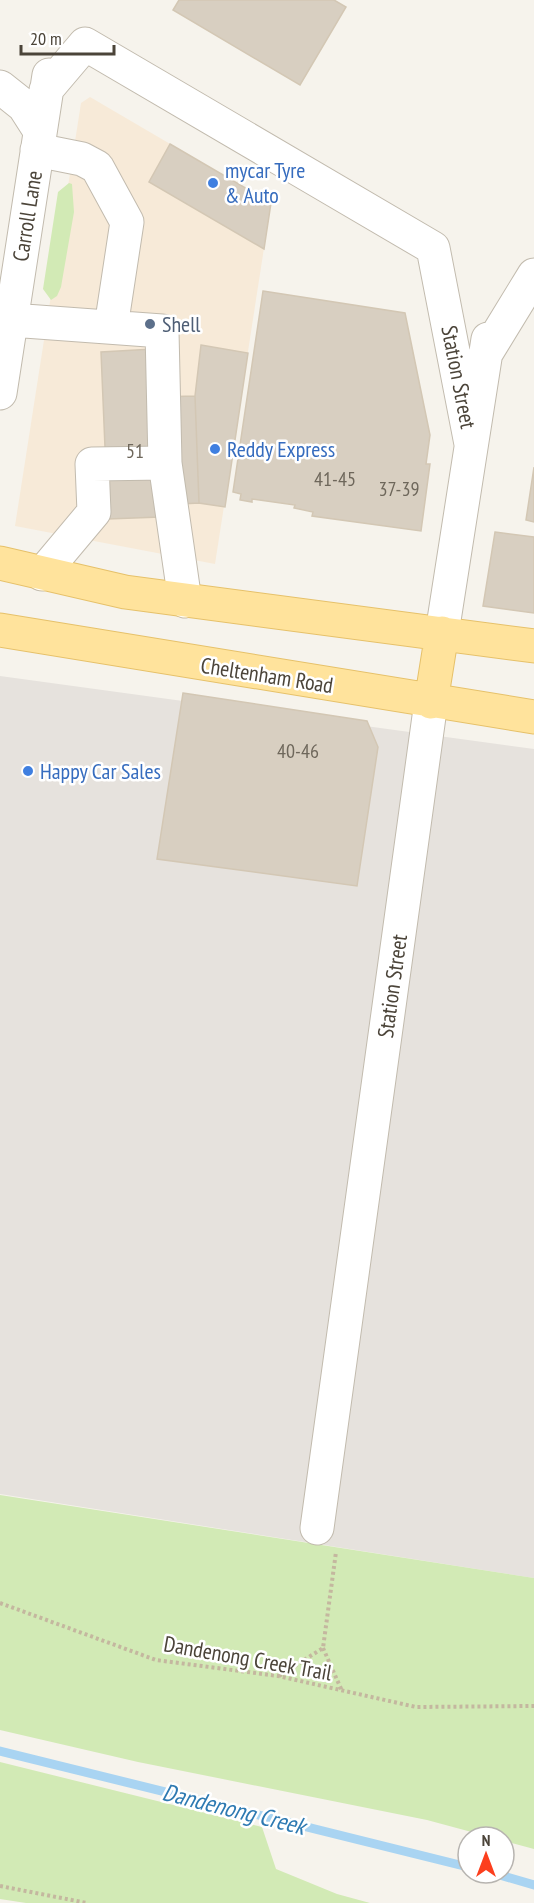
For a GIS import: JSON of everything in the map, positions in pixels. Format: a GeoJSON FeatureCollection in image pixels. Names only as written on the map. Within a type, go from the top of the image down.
{"type":"FeatureCollection","features":[{"type":"Feature","properties":{"kind":"main road"},"geometry":{"type":"LineString","coordinates":[[0,563],[125,592],[534,646]]}},
{"type":"Feature","properties":{"kind":"main road","name":"Cheltenham Road"},"geometry":{"type":"LineString","coordinates":[[0,630],[534,717]]}},
{"type":"Feature","properties":{"kind":"main road","name":"Station Street"},"geometry":{"type":"LineString","coordinates":[[431,702],[442,633]]}},
{"type":"Feature","properties":{"kind":"street","name":"Station Street"},"geometry":{"type":"LineString","coordinates":[[43,109],[85,44],[314,176],[433,248],[471,444]]}},
{"type":"Feature","properties":{"kind":"street"},"geometry":{"type":"LineString","coordinates":[[0,65],[27,82],[43,109],[82,159],[97,167],[127,222],[111,327]]}},
{"type":"Feature","properties":{"kind":"street"},"geometry":{"type":"LineString","coordinates":[[0,87],[24,106],[43,109]]}},
{"type":"Feature","properties":{"kind":"street","name":"Carroll Lane"},"geometry":{"type":"LineString","coordinates":[[0,393],[43,109]]}},
{"type":"Feature","properties":{"kind":"street","name":"Station Street"},"geometry":{"type":"LineString","coordinates":[[442,633],[486,347],[534,275]]}},
{"type":"Feature","properties":{"kind":"street"},"geometry":{"type":"LineString","coordinates":[[11,320],[162,332],[165,463],[185,601]]}},
{"type":"Feature","properties":{"kind":"street"},"geometry":{"type":"LineString","coordinates":[[42,574],[94,512],[93,465],[165,463]]}},
{"type":"Feature","properties":{"kind":"street","name":"Station Street"},"geometry":{"type":"LineString","coordinates":[[317,1528],[431,702]]}},
{"type":"Feature","properties":{"kind":"path"},"geometry":{"type":"LineString","coordinates":[[317,1528],[337,1546],[323,1648],[342,1692]]}},
{"type":"Feature","properties":{"kind":"path","name":"Dandenong Creek Trail"},"geometry":{"type":"LineString","coordinates":[[0,1603],[156,1660],[278,1676],[416,1707],[534,1706]]}},
{"type":"Feature","properties":{"kind":"path"},"geometry":{"type":"LineString","coordinates":[[278,1676],[323,1648]]}},
{"type":"Feature","properties":{"kind":"path"},"geometry":{"type":"LineString","coordinates":[[0,1886],[87,1903]]}},
{"type":"Feature","properties":{"kind":"path"},"geometry":{"type":"LineString","coordinates":[[61,1898],[66,1903]]}},
{"type":"Feature","properties":{"kind":"shaded area","name":"Shell"},"geometry":{"type":"Polygon","coordinates":[[[90,97],[271,203],[215,564],[15,526],[81,103],[90,97]]]}},
{"type":"Feature","properties":{"kind":"shaded area"},"geometry":{"type":"Polygon","coordinates":[[[0,676],[534,749],[534,1578],[0,1494],[0,676]]]}},
{"type":"Feature","properties":{"kind":"green space"},"geometry":{"type":"Polygon","coordinates":[[[69,183],[72,184],[74,212],[61,287],[57,296],[51,300],[43,289],[58,192],[69,183]]]}},
{"type":"Feature","properties":{"kind":"green space"},"geometry":{"type":"Polygon","coordinates":[[[0,1495],[534,1578],[534,1849],[516,1844],[516,1825],[456,1825],[456,1828],[138,1762],[0,1730],[0,1495]]]}},
{"type":"Feature","properties":{"kind":"green space"},"geometry":{"type":"Polygon","coordinates":[[[0,1762],[262,1827],[276,1869],[337,1894],[370,1903],[26,1903],[0,1899],[0,1762]]]}},
{"type":"Feature","properties":{"kind":"building"},"geometry":{"type":"Polygon","coordinates":[[[179,0],[334,0],[346,7],[300,85],[173,10],[179,0]]]}},
{"type":"Feature","properties":{"kind":"building"},"geometry":{"type":"Polygon","coordinates":[[[170,144],[271,203],[264,249],[149,182],[170,144]]]}},
{"type":"Feature","properties":{"kind":"building"},"geometry":{"type":"Polygon","coordinates":[[[263,291],[405,313],[430,435],[426,464],[430,464],[421,531],[312,516],[313,512],[294,508],[295,505],[252,499],[252,502],[240,500],[241,494],[233,492],[263,291]]]}},
{"type":"Feature","properties":{"kind":"building","name":"Reddy Express"},"geometry":{"type":"Polygon","coordinates":[[[201,345],[248,353],[225,507],[199,503],[195,396],[201,345]]]}},
{"type":"Feature","properties":{"kind":"building"},"geometry":{"type":"Polygon","coordinates":[[[153,349],[156,397],[195,396],[199,503],[160,505],[160,517],[108,519],[101,352],[153,349]]]}},
{"type":"Feature","properties":{"kind":"building"},"geometry":{"type":"Polygon","coordinates":[[[534,467],[534,522],[526,520],[534,467]]]}},
{"type":"Feature","properties":{"kind":"building"},"geometry":{"type":"Polygon","coordinates":[[[495,532],[534,537],[534,613],[483,606],[495,532]]]}},
{"type":"Feature","properties":{"kind":"building"},"geometry":{"type":"Polygon","coordinates":[[[183,693],[367,721],[378,747],[357,886],[157,859],[183,693]]]}},
{"type":"Feature","properties":{"kind":"waterway","name":"Dandenong Creek"},"geometry":{"type":"LineString","coordinates":[[0,1751],[456,1864]]}},
{"type":"Feature","properties":{"kind":"waterway","name":"Dandenong Creek"},"geometry":{"type":"LineString","coordinates":[[516,1880],[534,1885]]}},
{"type":"Feature","properties":{"kind":"place","name":"mycar Tyre & Auto"},"geometry":{"type":"Point","coordinates":[213,183]}},
{"type":"Feature","properties":{"kind":"place","name":"Shell"},"geometry":{"type":"Point","coordinates":[150,324]}},
{"type":"Feature","properties":{"kind":"place","name":"Reddy Express"},"geometry":{"type":"Point","coordinates":[215,449]}},
{"type":"Feature","properties":{"kind":"place","name":"Happy Car Sales"},"geometry":{"type":"Point","coordinates":[28,771]}}]}
